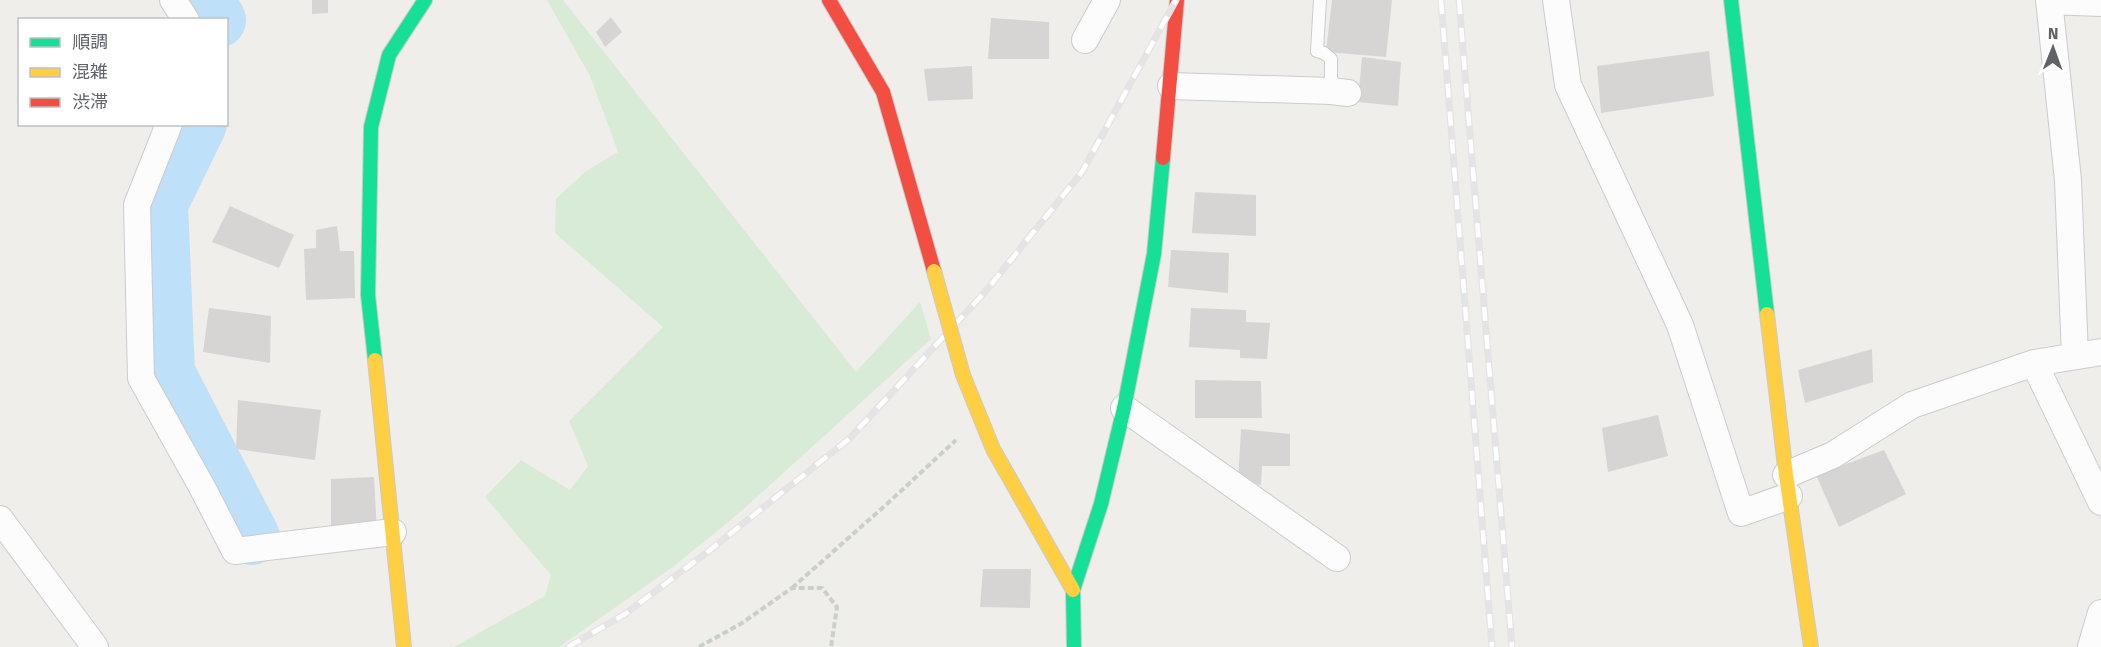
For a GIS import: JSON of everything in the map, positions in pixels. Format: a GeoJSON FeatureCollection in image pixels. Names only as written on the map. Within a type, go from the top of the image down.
{"type":"FeatureCollection","features":[{"type":"Feature","properties":{"kind":"street"},"geometry":{"type":"LineString","coordinates":[[173,0],[185,18]]}},
{"type":"Feature","properties":{"kind":"street"},"geometry":{"type":"LineString","coordinates":[[404,647],[368,295],[371,127],[389,54],[424,0]]}},
{"type":"Feature","properties":{"kind":"street"},"geometry":{"type":"LineString","coordinates":[[829,0],[883,92],[963,375],[993,449],[1073,590]]}},
{"type":"Feature","properties":{"kind":"street"},"geometry":{"type":"LineString","coordinates":[[1085,40],[1107,0]]}},
{"type":"Feature","properties":{"kind":"street"},"geometry":{"type":"LineString","coordinates":[[1074,647],[1073,590],[1101,504],[1124,408],[1154,254],[1177,0]]}},
{"type":"Feature","properties":{"kind":"street"},"geometry":{"type":"LineString","coordinates":[[1556,0],[1568,85],[1680,325],[1741,513],[1788,486],[1912,405],[2034,363],[2101,352]]}},
{"type":"Feature","properties":{"kind":"street"},"geometry":{"type":"LineString","coordinates":[[1731,0],[1788,486],[1811,647]]}},
{"type":"Feature","properties":{"kind":"street"},"geometry":{"type":"LineString","coordinates":[[2075,356],[2068,180],[2049,1],[2101,3]]}},
{"type":"Feature","properties":{"kind":"street"},"geometry":{"type":"LineString","coordinates":[[1171,77],[1340,92]]}},
{"type":"Feature","properties":{"kind":"street"},"geometry":{"type":"LineString","coordinates":[[168,126],[137,205],[141,378],[236,551],[393,532]]}},
{"type":"Feature","properties":{"kind":"street"},"geometry":{"type":"LineString","coordinates":[[2034,363],[2101,502]]}},
{"type":"Feature","properties":{"kind":"street"},"geometry":{"type":"LineString","coordinates":[[1124,408],[1337,558]]}},
{"type":"Feature","properties":{"kind":"street"},"geometry":{"type":"LineString","coordinates":[[0,519],[95,647]]}},
{"type":"Feature","properties":{"kind":"street"},"geometry":{"type":"LineString","coordinates":[[2091,647],[2101,613]]}},
{"type":"Feature","properties":{"kind":"lane"},"geometry":{"type":"LineString","coordinates":[[1320,0],[1317,51],[1331,59],[1340,92]]}},
{"type":"Feature","properties":{"kind":"path"},"geometry":{"type":"LineString","coordinates":[[699,647],[741,623],[792,588],[888,503],[980,416]]}},
{"type":"Feature","properties":{"kind":"path"},"geometry":{"type":"LineString","coordinates":[[792,588],[822,588],[837,607],[831,647]]}},
{"type":"Feature","properties":{"kind":"green space"},"geometry":{"type":"Polygon","coordinates":[[[547,0],[563,0],[856,372],[920,302],[931,339],[738,514],[674,566],[559,647],[454,647],[545,596],[551,575],[485,497],[521,460],[570,490],[588,466],[569,421],[663,327],[555,233],[556,199],[585,172],[618,152],[590,76],[547,0]]]}},
{"type":"Feature","properties":{"kind":"building"},"geometry":{"type":"Polygon","coordinates":[[[312,0],[328,0],[328,13],[312,14],[312,0]]]}},
{"type":"Feature","properties":{"kind":"building"},"geometry":{"type":"Polygon","coordinates":[[[1332,0],[1392,0],[1386,57],[1326,52],[1332,0]]]}},
{"type":"Feature","properties":{"kind":"building"},"geometry":{"type":"Polygon","coordinates":[[[611,17],[622,32],[605,47],[596,32],[611,17]]]}},
{"type":"Feature","properties":{"kind":"building"},"geometry":{"type":"Polygon","coordinates":[[[991,18],[1049,22],[1049,59],[988,59],[991,18]]]}},
{"type":"Feature","properties":{"kind":"building"},"geometry":{"type":"Polygon","coordinates":[[[1709,51],[1714,96],[1601,113],[1597,66],[1709,51]]]}},
{"type":"Feature","properties":{"kind":"building"},"geometry":{"type":"Polygon","coordinates":[[[1362,57],[1401,62],[1398,106],[1358,102],[1362,57]]]}},
{"type":"Feature","properties":{"kind":"building"},"geometry":{"type":"Polygon","coordinates":[[[972,66],[973,99],[928,101],[924,69],[972,66]]]}},
{"type":"Feature","properties":{"kind":"building"},"geometry":{"type":"Polygon","coordinates":[[[1195,192],[1256,195],[1256,236],[1192,233],[1195,192]]]}},
{"type":"Feature","properties":{"kind":"building"},"geometry":{"type":"Polygon","coordinates":[[[230,206],[294,235],[279,268],[212,242],[230,206]]]}},
{"type":"Feature","properties":{"kind":"building"},"geometry":{"type":"Polygon","coordinates":[[[337,226],[340,251],[354,251],[355,298],[306,300],[304,249],[316,248],[316,230],[337,226]]]}},
{"type":"Feature","properties":{"kind":"building"},"geometry":{"type":"Polygon","coordinates":[[[1171,250],[1229,253],[1228,293],[1168,287],[1171,250]]]}},
{"type":"Feature","properties":{"kind":"building"},"geometry":{"type":"Polygon","coordinates":[[[209,308],[271,316],[270,363],[203,352],[209,308]]]}},
{"type":"Feature","properties":{"kind":"building"},"geometry":{"type":"Polygon","coordinates":[[[1191,308],[1246,310],[1246,322],[1270,323],[1267,359],[1240,358],[1240,350],[1189,347],[1191,308]]]}},
{"type":"Feature","properties":{"kind":"building"},"geometry":{"type":"Polygon","coordinates":[[[1872,349],[1873,382],[1805,403],[1798,370],[1872,349]]]}},
{"type":"Feature","properties":{"kind":"building"},"geometry":{"type":"Polygon","coordinates":[[[1195,380],[1261,381],[1262,418],[1195,418],[1195,380]]]}},
{"type":"Feature","properties":{"kind":"building"},"geometry":{"type":"Polygon","coordinates":[[[238,400],[321,410],[315,460],[236,449],[238,400]]]}},
{"type":"Feature","properties":{"kind":"building"},"geometry":{"type":"Polygon","coordinates":[[[1658,415],[1668,456],[1608,472],[1602,428],[1658,415]]]}},
{"type":"Feature","properties":{"kind":"building"},"geometry":{"type":"Polygon","coordinates":[[[1241,429],[1290,434],[1290,466],[1262,466],[1261,485],[1238,482],[1241,429]]]}},
{"type":"Feature","properties":{"kind":"building"},"geometry":{"type":"Polygon","coordinates":[[[1884,450],[1906,494],[1839,527],[1816,475],[1884,450]]]}},
{"type":"Feature","properties":{"kind":"building"},"geometry":{"type":"Polygon","coordinates":[[[374,477],[377,533],[331,535],[331,479],[374,477]]]}},
{"type":"Feature","properties":{"kind":"building"},"geometry":{"type":"Polygon","coordinates":[[[983,569],[1031,569],[1030,608],[980,607],[983,569]]]}},
{"type":"Feature","properties":{"kind":"waterway"},"geometry":{"type":"LineString","coordinates":[[206,0],[217,18]]}},
{"type":"Feature","properties":{"kind":"waterway"},"geometry":{"type":"LineString","coordinates":[[198,126],[160,204],[167,373],[252,537]]}},
{"type":"Feature","properties":{"kind":"railway"},"geometry":{"type":"LineString","coordinates":[[568,647],[625,614],[710,550],[849,439],[985,292],[1082,172],[1176,0]]}},
{"type":"Feature","properties":{"kind":"railway"},"geometry":{"type":"LineString","coordinates":[[1441,0],[1492,647]]}},
{"type":"Feature","properties":{"kind":"railway"},"geometry":{"type":"LineString","coordinates":[[1459,0],[1512,647]]}},
{"type":"Feature","properties":{"kind":"traffic: fast"},"geometry":{"type":"LineString","coordinates":[[375,360],[368,295],[371,127],[389,55],[425,0]]}},
{"type":"Feature","properties":{"kind":"traffic: fast"},"geometry":{"type":"LineString","coordinates":[[1731,0],[1767,314]]}},
{"type":"Feature","properties":{"kind":"traffic: fast"},"geometry":{"type":"LineString","coordinates":[[1074,647],[1073,590],[1101,504],[1124,408],[1154,254],[1163,158]]}},
{"type":"Feature","properties":{"kind":"traffic: slow"},"geometry":{"type":"LineString","coordinates":[[934,271],[963,375]]}},
{"type":"Feature","properties":{"kind":"traffic: slow"},"geometry":{"type":"LineString","coordinates":[[1767,314],[1786,475],[1811,647]]}},
{"type":"Feature","properties":{"kind":"traffic: slow"},"geometry":{"type":"LineString","coordinates":[[375,360],[404,647]]}},
{"type":"Feature","properties":{"kind":"traffic: slow"},"geometry":{"type":"LineString","coordinates":[[963,375],[993,449],[1073,590]]}},
{"type":"Feature","properties":{"kind":"traffic: jam"},"geometry":{"type":"LineString","coordinates":[[829,0],[883,92],[934,271]]}},
{"type":"Feature","properties":{"kind":"traffic: jam"},"geometry":{"type":"LineString","coordinates":[[1163,158],[1177,0]]}}]}
